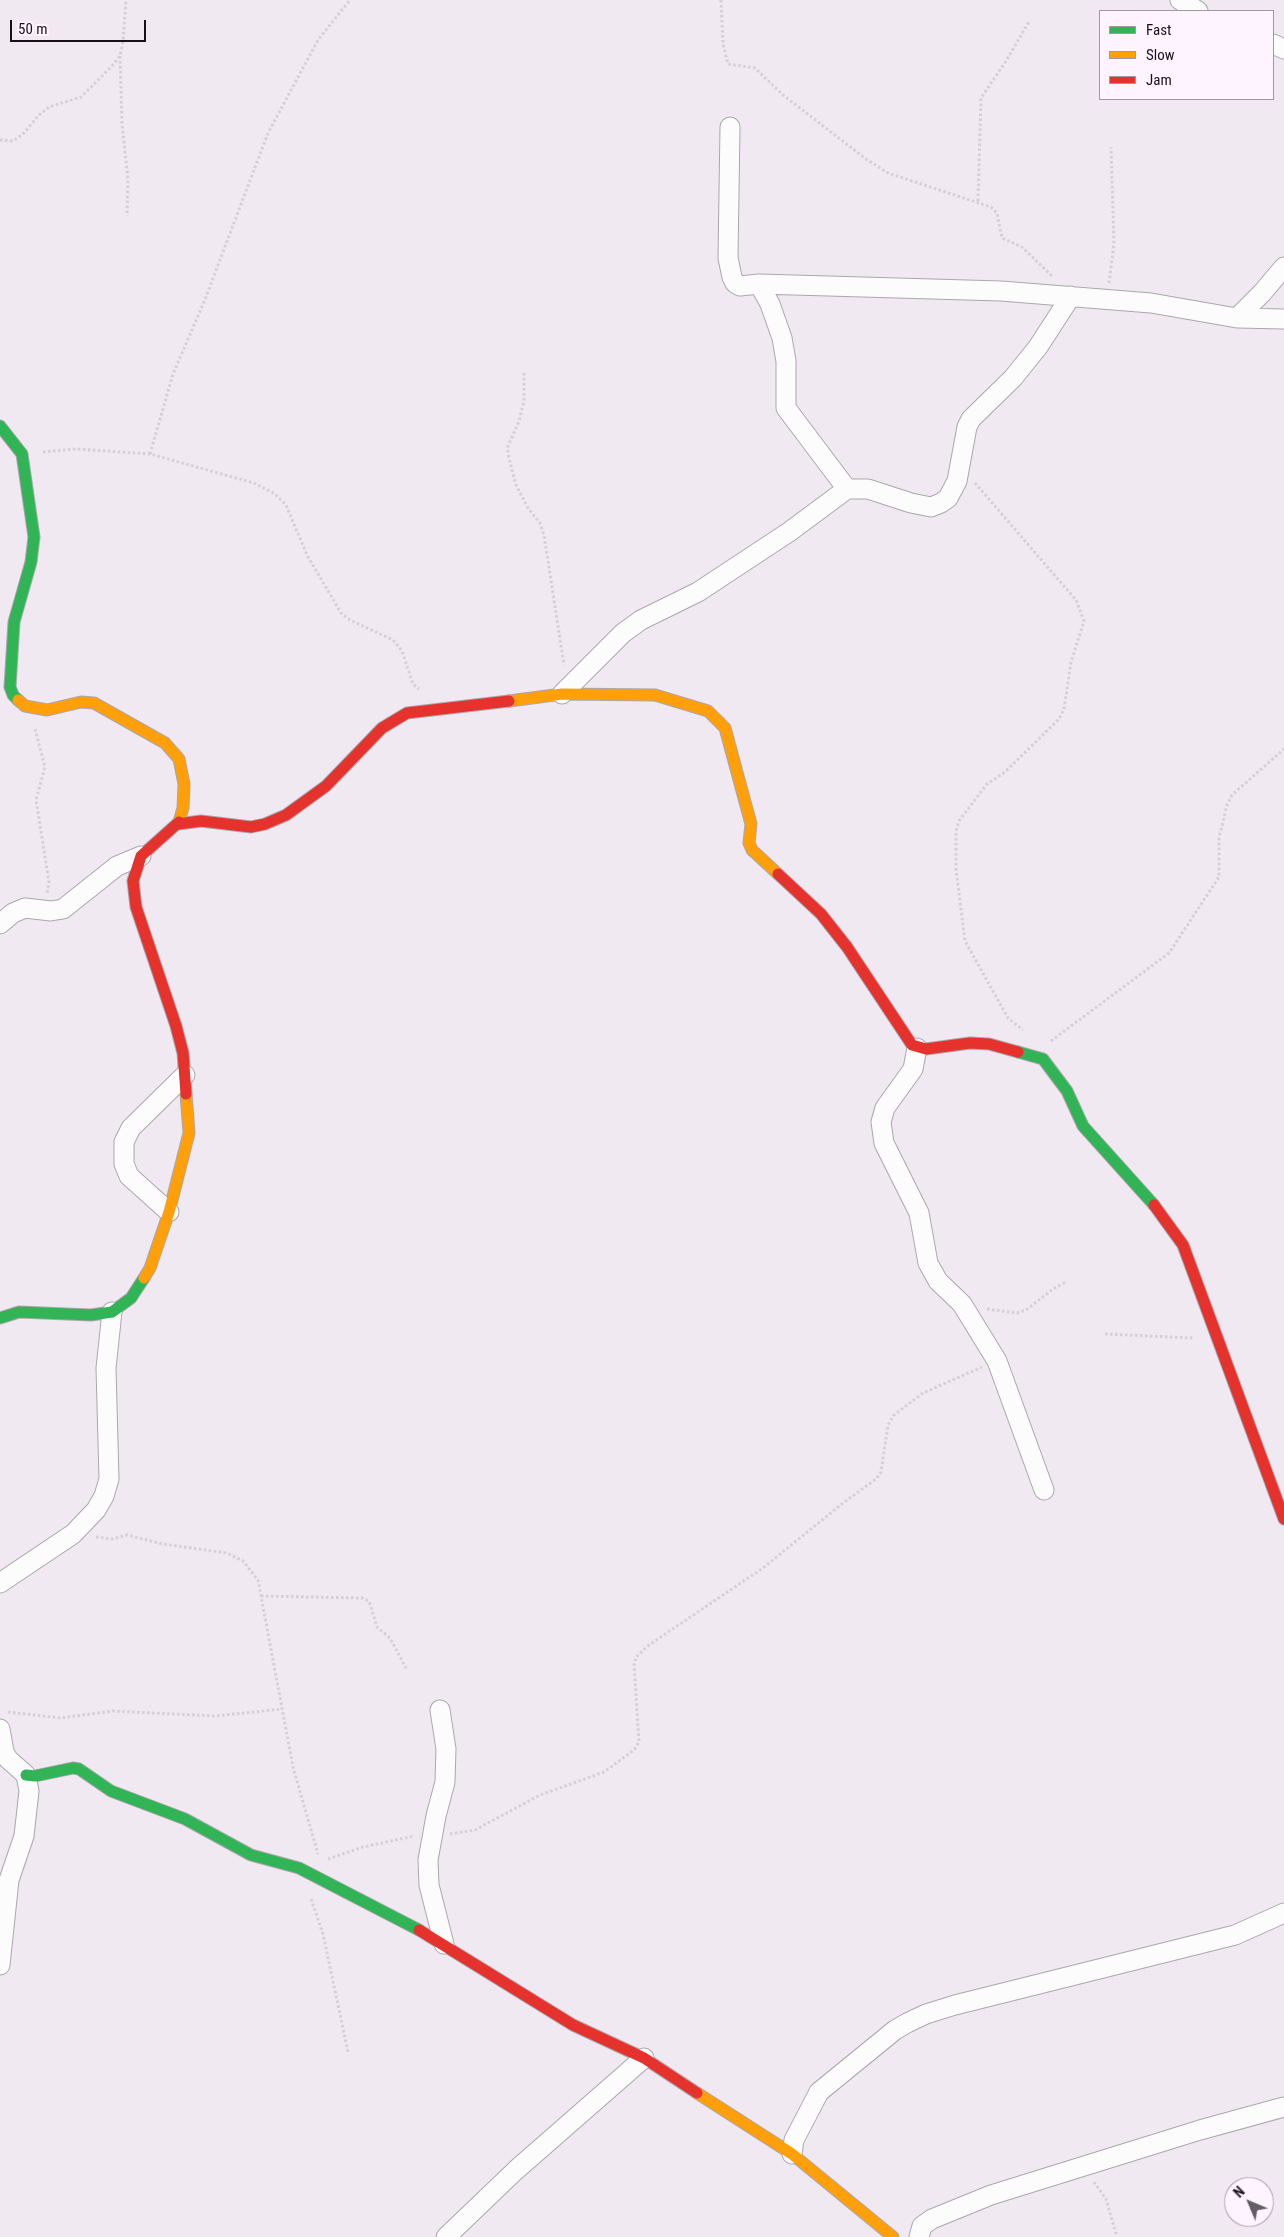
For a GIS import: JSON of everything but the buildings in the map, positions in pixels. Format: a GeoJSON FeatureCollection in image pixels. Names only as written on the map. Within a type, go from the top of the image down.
{"type":"FeatureCollection","features":[{"type":"Feature","properties":{"kind":"street"},"geometry":{"type":"LineString","coordinates":[[1180,0],[1196,10]]}},
{"type":"Feature","properties":{"kind":"street"},"geometry":{"type":"LineString","coordinates":[[730,127],[728,258],[735,283],[740,286],[759,284],[1001,291],[1071,296],[1107,301],[1151,303],[1237,318],[1284,319]]}},
{"type":"Feature","properties":{"kind":"street"},"geometry":{"type":"LineString","coordinates":[[1237,318],[1284,267]]}},
{"type":"Feature","properties":{"kind":"street"},"geometry":{"type":"LineString","coordinates":[[759,284],[770,304],[782,338],[786,361],[786,408],[847,489]]}},
{"type":"Feature","properties":{"kind":"street"},"geometry":{"type":"LineString","coordinates":[[565,691],[629,629],[641,620],[698,592],[789,532],[847,489],[868,489],[911,503],[931,507],[948,498],[956,481],[967,427],[972,419],[1013,378],[1038,348],[1071,296]]}},
{"type":"Feature","properties":{"kind":"street"},"geometry":{"type":"LineString","coordinates":[[0,426],[22,454],[34,537],[31,562],[14,622],[10,687],[17,700],[24,706],[47,710],[82,702],[94,703],[165,743],[179,759],[184,784],[183,808],[178,824],[141,856],[117,866],[63,909],[51,911],[25,908],[13,913],[0,924]]}},
{"type":"Feature","properties":{"kind":"street"},"geometry":{"type":"LineString","coordinates":[[178,824],[201,822],[252,827],[286,815],[326,786],[382,728],[407,713],[565,691],[656,695],[708,711],[719,719],[726,728],[751,824],[749,843],[752,850],[821,914],[847,947],[909,1041],[917,1048],[926,1050],[970,1043],[990,1044],[1043,1060],[1049,1065],[1067,1091],[1083,1126],[1161,1213],[1184,1246],[1216,1339],[1284,1519]]}},
{"type":"Feature","properties":{"kind":"street"},"geometry":{"type":"LineString","coordinates":[[1,1316],[20,1312],[91,1315],[112,1312],[131,1298],[150,1268],[169,1212],[189,1133],[185,1075],[183,1053],[176,1026],[136,907],[133,881],[141,856]]}},
{"type":"Feature","properties":{"kind":"street"},"geometry":{"type":"LineString","coordinates":[[917,1048],[913,1069],[885,1108],[881,1122],[884,1143],[919,1213],[928,1263],[938,1281],[962,1304],[997,1361],[1044,1490]]}},
{"type":"Feature","properties":{"kind":"street"},"geometry":{"type":"LineString","coordinates":[[169,1212],[129,1176],[124,1164],[124,1142],[132,1128],[185,1075]]}},
{"type":"Feature","properties":{"kind":"street"},"geometry":{"type":"LineString","coordinates":[[0,1584],[73,1534],[96,1510],[104,1496],[109,1479],[106,1368],[112,1312]]}},
{"type":"Feature","properties":{"kind":"street"},"geometry":{"type":"LineString","coordinates":[[440,1710],[446,1749],[445,1782],[428,1860],[429,1885],[444,1944]]}},
{"type":"Feature","properties":{"kind":"street"},"geometry":{"type":"LineString","coordinates":[[0,1728],[4,1757],[26,1775],[35,1776],[73,1768],[80,1769],[111,1791],[186,1819],[251,1855],[299,1868],[397,1917],[444,1944],[573,2026],[644,2058],[792,2154],[893,2237]]}},
{"type":"Feature","properties":{"kind":"street"},"geometry":{"type":"LineString","coordinates":[[0,1965],[9,1880],[24,1836],[28,1791],[26,1775]]}},
{"type":"Feature","properties":{"kind":"street"},"geometry":{"type":"LineString","coordinates":[[792,2154],[794,2140],[819,2092],[895,2030],[926,2014],[1235,1935],[1284,1913]]}},
{"type":"Feature","properties":{"kind":"street"},"geometry":{"type":"LineString","coordinates":[[446,2237],[516,2170],[644,2058]]}},
{"type":"Feature","properties":{"kind":"street"},"geometry":{"type":"LineString","coordinates":[[919,2237],[922,2226],[932,2219],[992,2195],[1284,2106]]}},
{"type":"Feature","properties":{"kind":"path"},"geometry":{"type":"LineString","coordinates":[[126,0],[120,56],[122,124],[128,180],[127,216]]}},
{"type":"Feature","properties":{"kind":"path"},"geometry":{"type":"LineString","coordinates":[[150,454],[173,374],[204,302],[268,133],[318,40],[350,0]]}},
{"type":"Feature","properties":{"kind":"path"},"geometry":{"type":"LineString","coordinates":[[721,0],[723,44],[728,64],[755,68],[783,95],[866,159],[888,173],[978,201],[991,207],[997,213],[1002,238],[1022,247],[1036,258],[1071,296]]}},
{"type":"Feature","properties":{"kind":"path"},"geometry":{"type":"LineString","coordinates":[[978,201],[981,98],[1030,20]]}},
{"type":"Feature","properties":{"kind":"path"},"geometry":{"type":"LineString","coordinates":[[0,140],[13,141],[24,133],[38,115],[49,107],[81,97],[120,56]]}},
{"type":"Feature","properties":{"kind":"path"},"geometry":{"type":"LineString","coordinates":[[1107,301],[1114,244],[1111,147]]}},
{"type":"Feature","properties":{"kind":"path"},"geometry":{"type":"LineString","coordinates":[[524,372],[524,400],[519,421],[508,446],[508,454],[516,485],[528,508],[540,522],[544,535],[565,691]]}},
{"type":"Feature","properties":{"kind":"path"},"geometry":{"type":"LineString","coordinates":[[22,454],[77,449],[150,454],[254,483],[275,494],[286,505],[307,555],[341,613],[350,620],[393,640],[402,651],[413,684],[421,691]]}},
{"type":"Feature","properties":{"kind":"path"},"geometry":{"type":"LineString","coordinates":[[960,465],[1076,600],[1084,621],[1071,662],[1064,709],[1060,719],[1005,772],[987,784],[959,821],[956,831],[956,869],[965,941],[1008,1018],[1027,1032]]}},
{"type":"Feature","properties":{"kind":"path"},"geometry":{"type":"LineString","coordinates":[[32,707],[39,747],[45,767],[36,800],[50,882],[47,893],[38,909]]}},
{"type":"Feature","properties":{"kind":"path"},"geometry":{"type":"LineString","coordinates":[[1032,1056],[1169,953],[1219,877],[1219,838],[1227,804],[1232,795],[1284,749]]}},
{"type":"Feature","properties":{"kind":"path"},"geometry":{"type":"LineString","coordinates":[[962,1304],[1017,1313],[1026,1310],[1053,1289],[1066,1282]]}},
{"type":"Feature","properties":{"kind":"path"},"geometry":{"type":"LineString","coordinates":[[1105,1334],[1216,1339]]}},
{"type":"Feature","properties":{"kind":"path"},"geometry":{"type":"LineString","coordinates":[[73,1534],[112,1539],[127,1535],[163,1544],[227,1553],[243,1561],[258,1580],[293,1767],[320,1861],[363,1846],[433,1834],[474,1830],[540,1795],[604,1772],[634,1750],[639,1742],[634,1663],[636,1657],[649,1645],[763,1568],[843,1503],[876,1479],[880,1472],[888,1425],[894,1415],[923,1393],[997,1361]]}},
{"type":"Feature","properties":{"kind":"path"},"geometry":{"type":"LineString","coordinates":[[261,1596],[346,1598],[369,1601],[377,1628],[390,1638],[406,1668]]}},
{"type":"Feature","properties":{"kind":"path"},"geometry":{"type":"LineString","coordinates":[[0,1711],[61,1718],[113,1711],[216,1716],[282,1709]]}},
{"type":"Feature","properties":{"kind":"path"},"geometry":{"type":"LineString","coordinates":[[299,1868],[323,1934],[348,2052]]}},
{"type":"Feature","properties":{"kind":"path"},"geometry":{"type":"LineString","coordinates":[[1078,2169],[1092,2179],[1106,2199],[1117,2237]]}},
{"type":"Feature","properties":{"kind":"traffic: fast"},"geometry":{"type":"LineString","coordinates":[[0,426],[22,454],[34,537],[31,562],[14,622],[10,687],[13,695],[18,700]]}},
{"type":"Feature","properties":{"kind":"traffic: fast"},"geometry":{"type":"LineString","coordinates":[[1018,1052],[1043,1059],[1067,1091],[1083,1126],[1154,1205]]}},
{"type":"Feature","properties":{"kind":"traffic: fast"},"geometry":{"type":"LineString","coordinates":[[0,1318],[19,1312],[91,1315],[112,1312],[131,1298],[144,1278]]}},
{"type":"Feature","properties":{"kind":"traffic: fast"},"geometry":{"type":"LineString","coordinates":[[26,1775],[35,1776],[73,1768],[79,1769],[111,1791],[185,1819],[251,1855],[299,1868],[419,1930]]}},
{"type":"Feature","properties":{"kind":"traffic: slow"},"geometry":{"type":"LineString","coordinates":[[509,701],[562,694],[655,695],[708,711],[725,728],[751,824],[749,843],[752,850],[778,874]]}},
{"type":"Feature","properties":{"kind":"traffic: slow"},"geometry":{"type":"LineString","coordinates":[[18,700],[25,706],[47,710],[81,702],[94,703],[165,743],[179,759],[184,784],[183,808],[179,822]]}},
{"type":"Feature","properties":{"kind":"traffic: slow"},"geometry":{"type":"LineString","coordinates":[[144,1278],[150,1268],[169,1212],[189,1133],[186,1094]]}},
{"type":"Feature","properties":{"kind":"traffic: slow"},"geometry":{"type":"LineString","coordinates":[[697,2093],[792,2154],[893,2237]]}},
{"type":"Feature","properties":{"kind":"traffic: jam"},"geometry":{"type":"LineString","coordinates":[[178,824],[201,821],[251,827],[265,824],[286,815],[326,786],[382,728],[407,713],[509,701]]}},
{"type":"Feature","properties":{"kind":"traffic: jam"},"geometry":{"type":"LineString","coordinates":[[179,822],[141,856],[133,881],[136,907],[176,1026],[183,1053],[186,1094]]}},
{"type":"Feature","properties":{"kind":"traffic: jam"},"geometry":{"type":"LineString","coordinates":[[778,874],[821,914],[847,947],[912,1045],[926,1049],[970,1043],[989,1044],[1018,1052]]}},
{"type":"Feature","properties":{"kind":"traffic: jam"},"geometry":{"type":"LineString","coordinates":[[1154,1205],[1183,1245],[1284,1519]]}},
{"type":"Feature","properties":{"kind":"traffic: jam"},"geometry":{"type":"LineString","coordinates":[[419,1930],[573,2025],[644,2058],[697,2093]]}}]}
